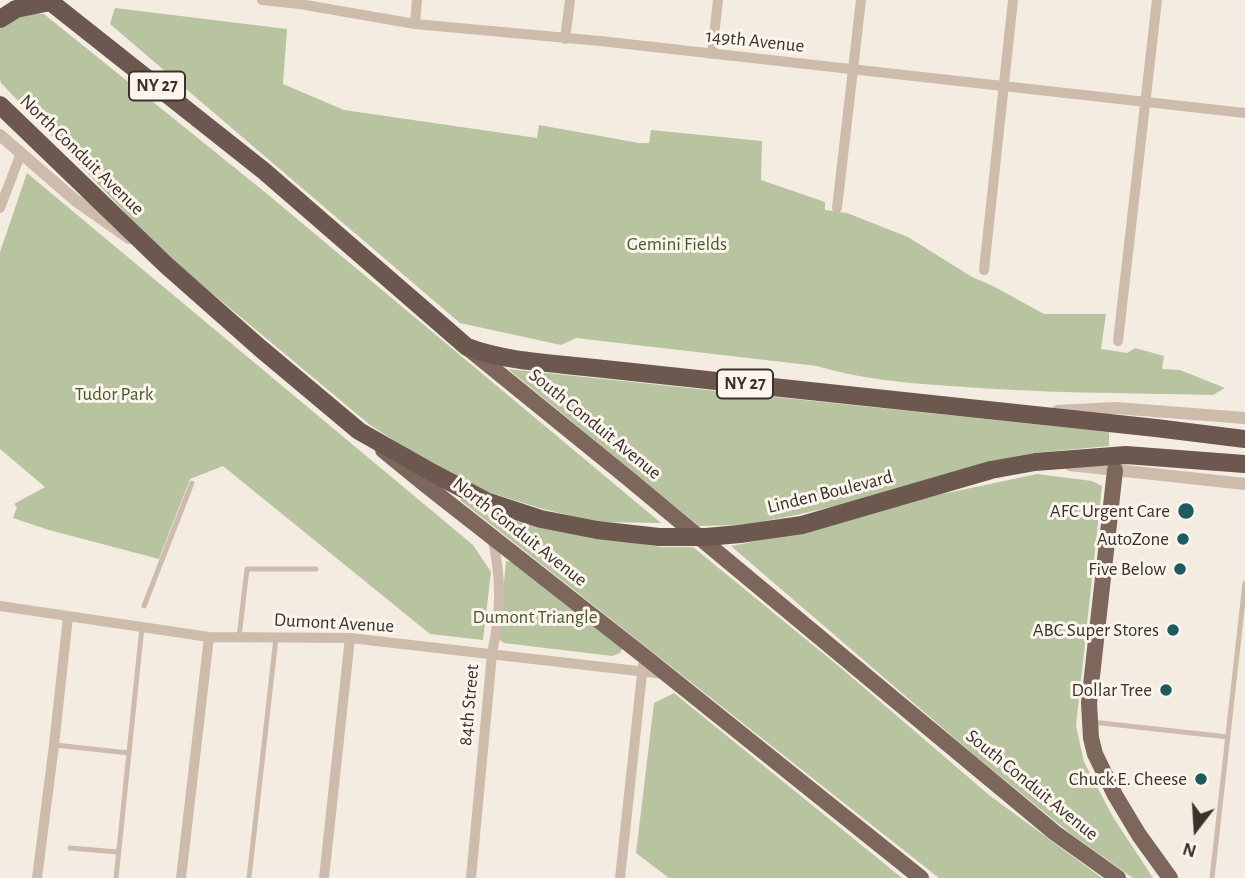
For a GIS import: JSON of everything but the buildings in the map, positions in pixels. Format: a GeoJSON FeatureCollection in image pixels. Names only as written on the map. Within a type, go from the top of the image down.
{"type":"FeatureCollection","features":[{"type":"Feature","properties":{"kind":"highway"},"geometry":{"type":"LineString","coordinates":[[0,19],[16,9],[52,1]]}},
{"type":"Feature","properties":{"kind":"highway","name":"South Conduit Avenue"},"geometry":{"type":"LineString","coordinates":[[52,1],[264,172],[467,347]]}},
{"type":"Feature","properties":{"kind":"highway"},"geometry":{"type":"LineString","coordinates":[[0,89],[36,141]]}},
{"type":"Feature","properties":{"kind":"highway","name":"North Conduit Avenue"},"geometry":{"type":"LineString","coordinates":[[0,105],[166,265],[359,431]]}},
{"type":"Feature","properties":{"kind":"highway","name":"NY 27"},"geometry":{"type":"LineString","coordinates":[[467,347],[488,354],[596,368],[1245,439]]}},
{"type":"Feature","properties":{"kind":"highway","name":"Linden Boulevard"},"geometry":{"type":"LineString","coordinates":[[359,431],[486,501],[541,519],[597,530],[659,537],[706,537],[802,525],[991,470],[1035,462],[1115,463],[1149,456],[1245,464]]}},
{"type":"Feature","properties":{"kind":"main road","name":"South Conduit Avenue"},"geometry":{"type":"LineString","coordinates":[[467,347],[1055,833],[1118,878]]}},
{"type":"Feature","properties":{"kind":"main road","name":"North Conduit Avenue"},"geometry":{"type":"LineString","coordinates":[[359,431],[492,537],[643,664],[667,674],[921,878]]}},
{"type":"Feature","properties":{"kind":"main road"},"geometry":{"type":"LineString","coordinates":[[1115,463],[1089,703],[1091,737],[1095,754],[1115,795],[1170,878]]}},
{"type":"Feature","properties":{"kind":"street","name":"149th Avenue"},"geometry":{"type":"LineString","coordinates":[[262,0],[415,23],[1245,113]]}},
{"type":"Feature","properties":{"kind":"street"},"geometry":{"type":"LineString","coordinates":[[415,23],[417,0]]}},
{"type":"Feature","properties":{"kind":"street"},"geometry":{"type":"LineString","coordinates":[[565,39],[570,0]]}},
{"type":"Feature","properties":{"kind":"street"},"geometry":{"type":"LineString","coordinates":[[712,54],[718,0]]}},
{"type":"Feature","properties":{"kind":"street"},"geometry":{"type":"LineString","coordinates":[[837,208],[860,0]]}},
{"type":"Feature","properties":{"kind":"street"},"geometry":{"type":"LineString","coordinates":[[984,270],[1013,0]]}},
{"type":"Feature","properties":{"kind":"street"},"geometry":{"type":"LineString","coordinates":[[1118,341],[1157,0]]}},
{"type":"Feature","properties":{"kind":"street","name":"North Conduit Avenue"},"geometry":{"type":"LineString","coordinates":[[0,135],[75,200],[166,265]]}},
{"type":"Feature","properties":{"kind":"street"},"geometry":{"type":"LineString","coordinates":[[0,208],[20,153]]}},
{"type":"Feature","properties":{"kind":"street"},"geometry":{"type":"LineString","coordinates":[[1024,414],[1116,408],[1245,418]]}},
{"type":"Feature","properties":{"kind":"street","name":"Linden Boulevard"},"geometry":{"type":"LineString","coordinates":[[1115,463],[1245,484]]}},
{"type":"Feature","properties":{"kind":"street","name":"84th Street"},"geometry":{"type":"LineString","coordinates":[[471,878],[500,584],[492,537]]}},
{"type":"Feature","properties":{"kind":"street","name":"Dumont Avenue"},"geometry":{"type":"LineString","coordinates":[[0,606],[209,637],[350,638],[492,654],[643,664]]}},
{"type":"Feature","properties":{"kind":"street"},"geometry":{"type":"LineString","coordinates":[[37,878],[68,617]]}},
{"type":"Feature","properties":{"kind":"street"},"geometry":{"type":"LineString","coordinates":[[181,878],[209,637]]}},
{"type":"Feature","properties":{"kind":"street"},"geometry":{"type":"LineString","coordinates":[[324,878],[350,638]]}},
{"type":"Feature","properties":{"kind":"street"},"geometry":{"type":"LineString","coordinates":[[620,878],[643,664]]}},
{"type":"Feature","properties":{"kind":"lane"},"geometry":{"type":"LineString","coordinates":[[144,607],[192,483]]}},
{"type":"Feature","properties":{"kind":"lane"},"geometry":{"type":"LineString","coordinates":[[239,637],[247,569],[316,569]]}},
{"type":"Feature","properties":{"kind":"lane"},"geometry":{"type":"LineString","coordinates":[[1212,878],[1245,583]]}},
{"type":"Feature","properties":{"kind":"lane"},"geometry":{"type":"LineString","coordinates":[[116,878],[142,627]]}},
{"type":"Feature","properties":{"kind":"lane"},"geometry":{"type":"LineString","coordinates":[[249,878],[276,638]]}},
{"type":"Feature","properties":{"kind":"lane"},"geometry":{"type":"LineString","coordinates":[[1090,722],[1228,737]]}},
{"type":"Feature","properties":{"kind":"lane"},"geometry":{"type":"LineString","coordinates":[[54,745],[129,753]]}},
{"type":"Feature","properties":{"kind":"lane"},"geometry":{"type":"LineString","coordinates":[[70,848],[118,852]]}},
{"type":"Feature","properties":{"kind":"green space","name":"Gemini Fields"},"geometry":{"type":"Polygon","coordinates":[[[115,8],[287,29],[283,84],[344,110],[537,138],[539,125],[639,143],[649,143],[651,130],[762,141],[761,180],[825,202],[825,210],[847,213],[908,237],[972,277],[1044,314],[1106,314],[1101,349],[1127,353],[1135,348],[1164,356],[1162,369],[1180,370],[1225,388],[1213,395],[1049,391],[916,383],[866,377],[817,366],[576,338],[561,345],[460,323],[110,24],[115,8]]]}},
{"type":"Feature","properties":{"kind":"green space"},"geometry":{"type":"Polygon","coordinates":[[[21,12],[44,14],[266,193],[661,523],[596,522],[488,492],[439,469],[370,425],[164,253],[1,83],[0,29],[21,12]]]}},
{"type":"Feature","properties":{"kind":"green space","name":"Tudor Park"},"geometry":{"type":"Polygon","coordinates":[[[27,173],[473,545],[491,572],[483,640],[430,634],[223,466],[190,479],[159,559],[13,518],[17,507],[14,504],[45,487],[0,449],[0,252],[27,173]]]}},
{"type":"Feature","properties":{"kind":"green space"},"geometry":{"type":"Polygon","coordinates":[[[508,369],[1109,432],[1109,446],[1033,453],[986,463],[853,502],[745,525],[699,526],[508,369]]]}},
{"type":"Feature","properties":{"kind":"green space"},"geometry":{"type":"Polygon","coordinates":[[[1037,474],[1092,481],[1102,486],[1076,726],[1084,762],[1113,817],[1153,878],[1133,878],[1071,834],[974,755],[731,546],[799,533],[919,499],[1037,474]]]}},
{"type":"Feature","properties":{"kind":"green space"},"geometry":{"type":"Polygon","coordinates":[[[465,496],[596,536],[660,547],[693,547],[841,668],[989,795],[1102,878],[939,878],[460,500],[465,496]]]}},
{"type":"Feature","properties":{"kind":"green space","name":"Dumont Triangle"},"geometry":{"type":"Polygon","coordinates":[[[506,561],[512,562],[621,645],[620,653],[612,656],[504,643],[500,640],[506,561]]]}},
{"type":"Feature","properties":{"kind":"green space"},"geometry":{"type":"Polygon","coordinates":[[[674,693],[902,878],[669,878],[636,853],[654,703],[674,693]]]}},
{"type":"Feature","properties":{"kind":"place","name":"AFC Urgent Care"},"geometry":{"type":"Point","coordinates":[1186,511]}},
{"type":"Feature","properties":{"kind":"place","name":"AutoZone"},"geometry":{"type":"Point","coordinates":[1183,539]}},
{"type":"Feature","properties":{"kind":"place","name":"Five Below"},"geometry":{"type":"Point","coordinates":[1180,569]}},
{"type":"Feature","properties":{"kind":"place","name":"ABC Super Stores"},"geometry":{"type":"Point","coordinates":[1173,630]}},
{"type":"Feature","properties":{"kind":"place","name":"Dollar Tree"},"geometry":{"type":"Point","coordinates":[1166,690]}},
{"type":"Feature","properties":{"kind":"place","name":"Chuck E. Cheese"},"geometry":{"type":"Point","coordinates":[1201,779]}}]}
